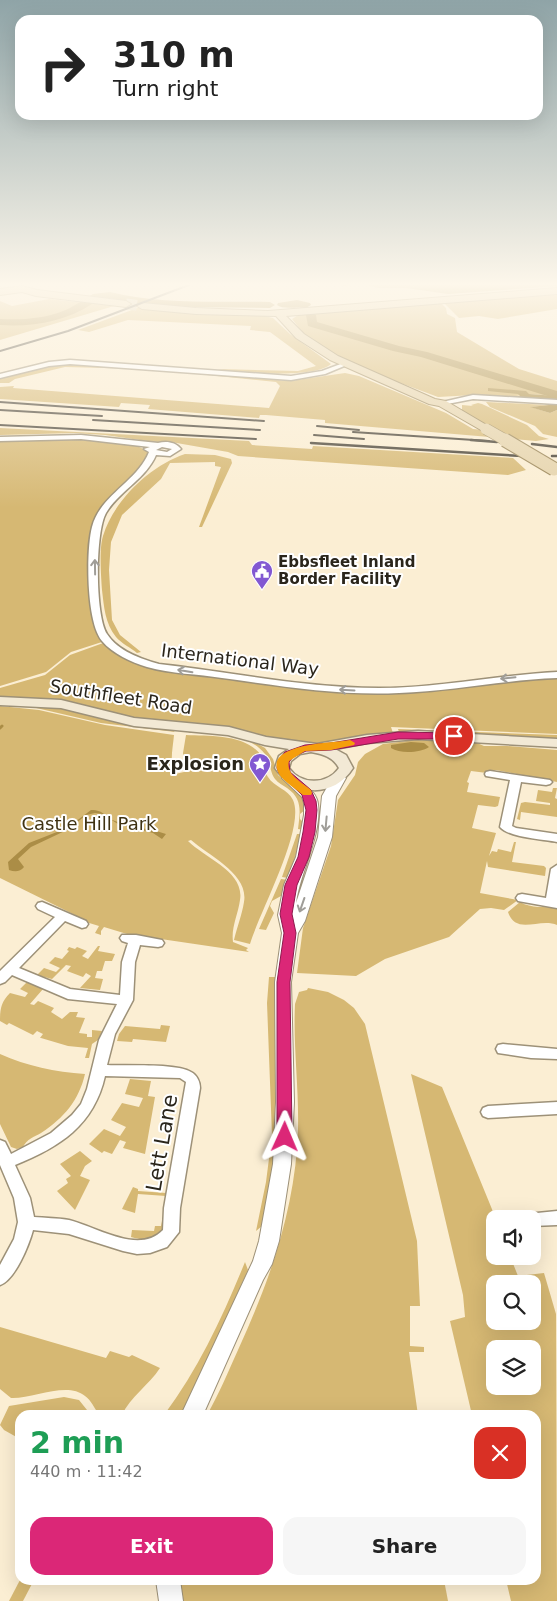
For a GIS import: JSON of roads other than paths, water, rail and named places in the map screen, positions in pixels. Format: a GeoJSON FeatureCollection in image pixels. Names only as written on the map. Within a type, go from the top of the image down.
{"type":"FeatureCollection","features":[{"type":"Feature","properties":{"kind":"main road"},"geometry":{"type":"LineString","coordinates":[[336,358],[433,402],[445,405],[555,470]]}},
{"type":"Feature","properties":{"kind":"main road","name":"Southfleet Road"},"geometry":{"type":"LineString","coordinates":[[0,701],[65,705],[134,722],[233,732],[265,741],[313,748]]}},
{"type":"Feature","properties":{"kind":"main road"},"geometry":{"type":"LineString","coordinates":[[376,739],[356,751],[345,763],[345,770],[339,778],[328,784],[304,784],[289,778],[282,768],[283,761],[296,750],[313,748],[376,739],[398,736],[437,735],[557,743]]}},
{"type":"Feature","properties":{"kind":"main road"},"geometry":{"type":"LineString","coordinates":[[265,741],[283,761]]}},
{"type":"Feature","properties":{"kind":"main road"},"geometry":{"type":"LineString","coordinates":[[313,748],[332,752],[345,763]]}},
{"type":"Feature","properties":{"kind":"street"},"geometry":{"type":"LineString","coordinates":[[0,376],[49,364],[70,362],[291,378],[308,376],[346,364]]}},
{"type":"Feature","properties":{"kind":"street"},"geometry":{"type":"LineString","coordinates":[[445,405],[474,400],[497,399],[557,402]]}},
{"type":"Feature","properties":{"kind":"street","name":"International Way"},"geometry":{"type":"LineString","coordinates":[[0,439],[80,437],[135,444],[154,449],[146,464],[105,509],[99,519],[95,534],[96,606],[100,630],[110,643],[129,656],[158,667],[346,690],[412,690],[509,678],[557,675]]}},
{"type":"Feature","properties":{"kind":"street"},"geometry":{"type":"LineString","coordinates":[[490,774],[546,782]]}},
{"type":"Feature","properties":{"kind":"street"},"geometry":{"type":"LineString","coordinates":[[194,1410],[255,1275],[262,1264],[270,1241],[270,1227],[279,1186],[285,1137],[284,982],[290,933],[286,914],[291,885],[304,857],[312,810],[311,801],[307,793],[289,778]]}},
{"type":"Feature","properties":{"kind":"street"},"geometry":{"type":"LineString","coordinates":[[290,933],[297,921],[325,837],[329,798],[339,778]]}},
{"type":"Feature","properties":{"kind":"street"},"geometry":{"type":"LineString","coordinates":[[516,778],[506,827],[513,831],[557,838]]}},
{"type":"Feature","properties":{"kind":"street"},"geometry":{"type":"LineString","coordinates":[[522,898],[554,904],[557,869]]}},
{"type":"Feature","properties":{"kind":"street"},"geometry":{"type":"LineString","coordinates":[[42,906],[82,924]]}},
{"type":"Feature","properties":{"kind":"street"},"geometry":{"type":"LineString","coordinates":[[62,916],[3,975],[68,994],[126,1000]]}},
{"type":"Feature","properties":{"kind":"street"},"geometry":{"type":"LineString","coordinates":[[6,1162],[40,1146],[73,1123],[90,1100],[106,1040],[118,1020],[126,1000],[129,984],[131,938],[158,943]]}},
{"type":"Feature","properties":{"kind":"street"},"geometry":{"type":"LineString","coordinates":[[503,1049],[531,1054],[557,1054]]}},
{"type":"Feature","properties":{"kind":"street","name":"Lett Lane"},"geometry":{"type":"LineString","coordinates":[[26,1223],[71,1227],[137,1247],[149,1248],[165,1240],[172,1231],[172,1208],[193,1082],[188,1076],[180,1074],[99,1070]]}},
{"type":"Feature","properties":{"kind":"street"},"geometry":{"type":"LineString","coordinates":[[488,1112],[557,1108]]}},
{"type":"Feature","properties":{"kind":"street"},"geometry":{"type":"LineString","coordinates":[[0,1146],[22,1202],[26,1223],[19,1246],[0,1278]]}},
{"type":"Feature","properties":{"kind":"street"},"geometry":{"type":"LineString","coordinates":[[541,1219],[557,1218]]}},
{"type":"Feature","properties":{"kind":"street"},"geometry":{"type":"LineString","coordinates":[[169,1585],[171,1601]]}},
{"type":"Feature","properties":{"kind":"waterway"},"geometry":{"type":"LineString","coordinates":[[435,358],[557,395]]}},
{"type":"Feature","properties":{"kind":"railway"},"geometry":{"type":"LineString","coordinates":[[0,402],[264,421]]}},
{"type":"Feature","properties":{"kind":"railway"},"geometry":{"type":"LineString","coordinates":[[0,410],[102,416]]}},
{"type":"Feature","properties":{"kind":"railway"},"geometry":{"type":"LineString","coordinates":[[93,420],[260,430]]}},
{"type":"Feature","properties":{"kind":"railway"},"geometry":{"type":"LineString","coordinates":[[0,425],[256,439]]}},
{"type":"Feature","properties":{"kind":"railway"},"geometry":{"type":"LineString","coordinates":[[317,426],[359,430]]}},
{"type":"Feature","properties":{"kind":"railway"},"geometry":{"type":"LineString","coordinates":[[353,432],[489,441]]}},
{"type":"Feature","properties":{"kind":"railway"},"geometry":{"type":"LineString","coordinates":[[314,435],[364,439]]}},
{"type":"Feature","properties":{"kind":"railway"},"geometry":{"type":"LineString","coordinates":[[471,440],[497,442]]}},
{"type":"Feature","properties":{"kind":"railway"},"geometry":{"type":"LineString","coordinates":[[311,443],[522,456]]}},
{"type":"Feature","properties":{"kind":"railway"},"geometry":{"type":"LineString","coordinates":[[532,444],[557,447]]}},
{"type":"Feature","properties":{"kind":"railway"},"geometry":{"type":"LineString","coordinates":[[552,456],[557,456]]}},
{"type":"Feature","properties":{"kind":"place","name":"Ebbsfleet Inland Border Facility"},"geometry":{"type":"Point","coordinates":[262,590]}},
{"type":"Feature","properties":{"kind":"place","name":"Explosion"},"geometry":{"type":"Point","coordinates":[260,783]}},
{"type":"Feature","properties":{"kind":"park label","name":"Castle Hill Park"},"geometry":{"type":"Point","coordinates":[89,824]}}]}
